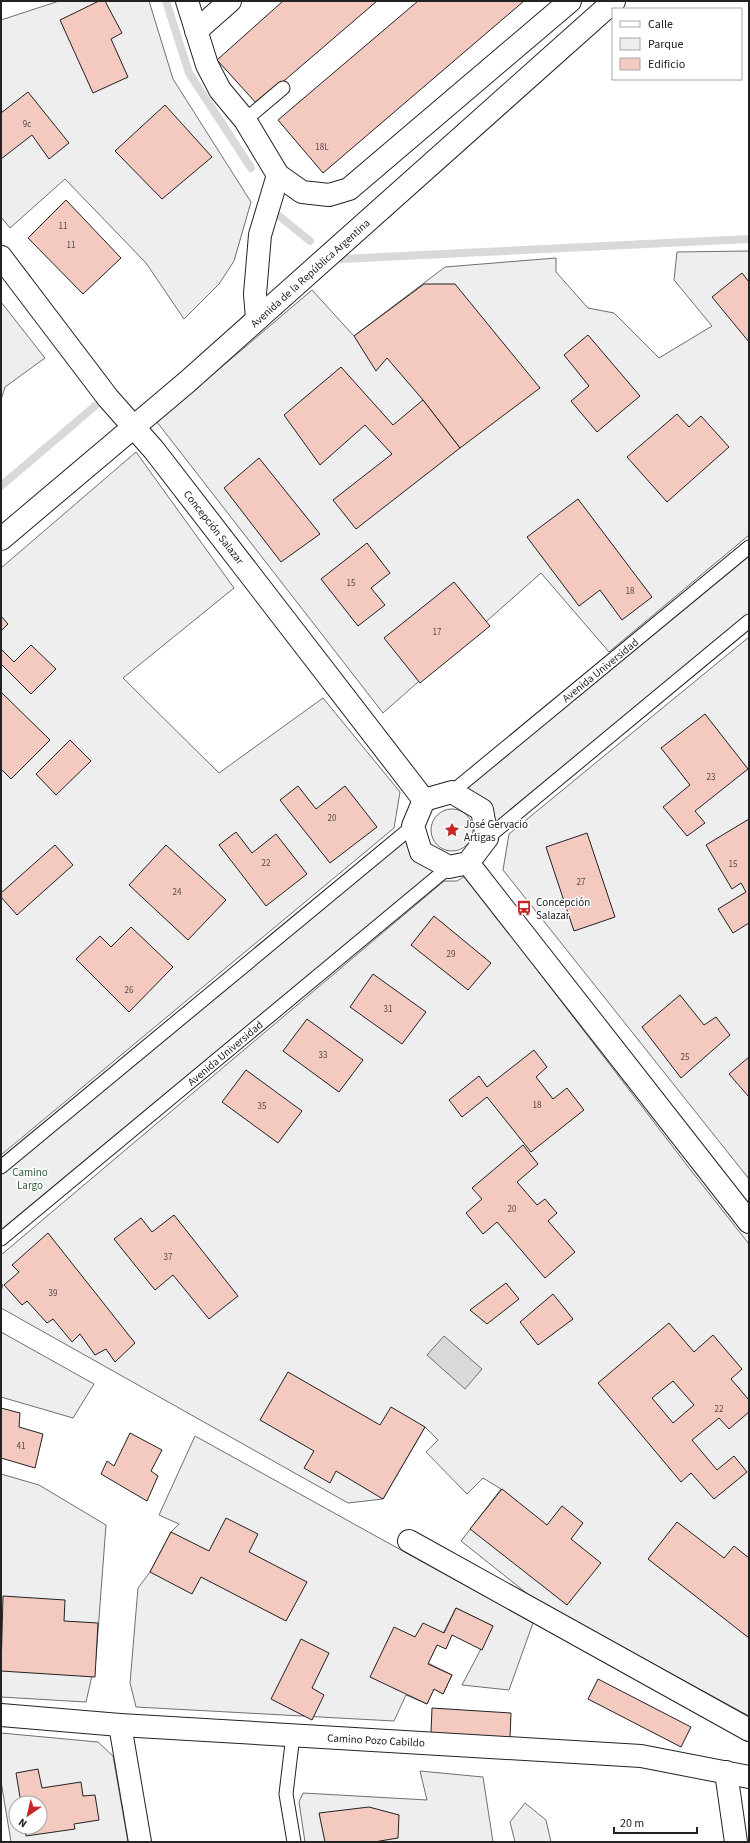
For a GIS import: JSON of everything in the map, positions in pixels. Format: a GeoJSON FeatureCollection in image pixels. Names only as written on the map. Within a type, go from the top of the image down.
{"type":"FeatureCollection","features":[{"type":"Feature","properties":{"kind":"street"},"geometry":{"type":"LineString","coordinates":[[188,1],[207,65],[220,90],[245,120],[278,175],[302,192],[329,195],[349,190],[570,1]]}},
{"type":"Feature","properties":{"kind":"street"},"geometry":{"type":"LineString","coordinates":[[196,31],[230,1]]}},
{"type":"Feature","properties":{"kind":"street","name":"Avenida de la República Argentina"},"geometry":{"type":"LineString","coordinates":[[1,539],[90,462],[134,427],[614,1]]}},
{"type":"Feature","properties":{"kind":"street"},"geometry":{"type":"LineString","coordinates":[[257,319],[255,294],[260,235],[278,175]]}},
{"type":"Feature","properties":{"kind":"street","name":"Concepción Salazar"},"geometry":{"type":"LineString","coordinates":[[1,257],[108,398],[154,450],[424,800]]}},
{"type":"Feature","properties":{"kind":"street"},"geometry":{"type":"LineString","coordinates":[[458,865],[487,838],[482,810],[452,792],[424,800],[413,826],[421,852],[458,865],[749,1222]]}},
{"type":"Feature","properties":{"kind":"street"},"geometry":{"type":"LineString","coordinates":[[409,1541],[749,1730]]}},
{"type":"Feature","properties":{"kind":"street","name":"Camino Pozo Cabildo"},"geometry":{"type":"LineString","coordinates":[[1,1715],[120,1725],[641,1756],[749,1777]]}},
{"type":"Feature","properties":{"kind":"street"},"geometry":{"type":"LineString","coordinates":[[120,1725],[140,1842]]}},
{"type":"Feature","properties":{"kind":"street"},"geometry":{"type":"LineString","coordinates":[[726,1772],[736,1842]]}},
{"type":"Feature","properties":{"kind":"lane"},"geometry":{"type":"LineString","coordinates":[[245,120],[283,88]]}},
{"type":"Feature","properties":{"kind":"lane","name":"Avenida Universidad"},"geometry":{"type":"LineString","coordinates":[[452,792],[749,547]]}},
{"type":"Feature","properties":{"kind":"lane"},"geometry":{"type":"LineString","coordinates":[[487,838],[749,621]]}},
{"type":"Feature","properties":{"kind":"lane"},"geometry":{"type":"LineString","coordinates":[[1,1166],[413,826]]}},
{"type":"Feature","properties":{"kind":"lane","name":"Avenida Universidad"},"geometry":{"type":"LineString","coordinates":[[1,1239],[458,865]]}},
{"type":"Feature","properties":{"kind":"lane"},"geometry":{"type":"LineString","coordinates":[[293,1735],[286,1794],[294,1842]]}},
{"type":"Feature","properties":{"kind":"green space"},"geometry":{"type":"Polygon","coordinates":[[[59,1],[149,1],[173,79],[251,202],[234,261],[219,284],[184,319],[146,263],[65,179],[10,228],[1,217],[1,20],[59,1]]]}},
{"type":"Feature","properties":{"kind":"green space"},"geometry":{"type":"Polygon","coordinates":[[[749,251],[749,535],[609,652],[541,573],[383,713],[157,422],[312,290],[354,336],[445,267],[556,258],[556,272],[588,308],[614,313],[659,358],[712,326],[674,280],[677,252],[749,251]]]}},
{"type":"Feature","properties":{"kind":"green space"},"geometry":{"type":"Polygon","coordinates":[[[1,302],[45,358],[5,387],[1,400],[1,302]]]}},
{"type":"Feature","properties":{"kind":"green space"},"geometry":{"type":"Polygon","coordinates":[[[136,452],[234,588],[123,678],[219,773],[323,698],[400,792],[394,828],[1,1155],[1,568],[136,452]]]}},
{"type":"Feature","properties":{"kind":"green space"},"geometry":{"type":"Polygon","coordinates":[[[749,547],[749,621],[487,838],[482,810],[452,792],[749,547]]]}},
{"type":"Feature","properties":{"kind":"green space"},"geometry":{"type":"Polygon","coordinates":[[[749,637],[749,1179],[503,870],[509,834],[749,637]]]}},
{"type":"Feature","properties":{"kind":"green space"},"geometry":{"type":"Polygon","coordinates":[[[452,809],[467,815],[473,830],[467,845],[452,851],[437,845],[431,830],[437,815],[452,809]]]}},
{"type":"Feature","properties":{"kind":"green space","name":"Camino Largo"},"geometry":{"type":"Polygon","coordinates":[[[413,826],[449,867],[1,1239],[1,1167],[413,826]]]}},
{"type":"Feature","properties":{"kind":"green space"},"geometry":{"type":"Polygon","coordinates":[[[465,876],[749,1244],[749,1716],[534,1599],[461,1541],[501,1489],[483,1478],[467,1494],[426,1452],[438,1440],[425,1427],[383,1499],[348,1503],[1,1308],[1,1291],[3,1285],[1,1283],[1,1255],[444,881],[457,881],[465,876]]]}},
{"type":"Feature","properties":{"kind":"green space"},"geometry":{"type":"Polygon","coordinates":[[[1,1332],[94,1384],[73,1418],[1,1397],[1,1332]]]}},
{"type":"Feature","properties":{"kind":"green space"},"geometry":{"type":"Polygon","coordinates":[[[195,1436],[533,1623],[509,1690],[462,1685],[493,1626],[456,1608],[428,1663],[452,1675],[443,1694],[434,1689],[427,1704],[406,1695],[394,1721],[136,1707],[130,1683],[138,1588],[150,1572],[171,1532],[179,1524],[159,1515],[195,1436]]]}},
{"type":"Feature","properties":{"kind":"green space"},"geometry":{"type":"Polygon","coordinates":[[[1,1474],[39,1485],[106,1525],[96,1658],[86,1702],[1,1697],[1,1474]]]}},
{"type":"Feature","properties":{"kind":"green space"},"geometry":{"type":"Polygon","coordinates":[[[1,1733],[98,1742],[113,1756],[128,1842],[11,1842],[10,1835],[48,1835],[48,1795],[8,1795],[8,1824],[1,1781],[1,1733]]]}},
{"type":"Feature","properties":{"kind":"green space"},"geometry":{"type":"Polygon","coordinates":[[[420,1771],[483,1777],[493,1842],[305,1842],[299,1802],[303,1793],[427,1800],[420,1771]]]}},
{"type":"Feature","properties":{"kind":"green space"},"geometry":{"type":"Polygon","coordinates":[[[525,1803],[546,1820],[551,1842],[515,1842],[510,1822],[525,1803]]]}},
{"type":"Feature","properties":{"kind":"shaded area"},"geometry":{"type":"Polygon","coordinates":[[[444,1336],[482,1369],[465,1389],[427,1355],[444,1336]]]}},
{"type":"Feature","properties":{"kind":"building"},"geometry":{"type":"Polygon","coordinates":[[[99,1],[105,1],[122,33],[111,39],[128,77],[93,93],[60,20],[99,1]]]}},
{"type":"Feature","properties":{"kind":"building"},"geometry":{"type":"Polygon","coordinates":[[[283,1],[377,1],[257,104],[217,60],[283,1]]]}},
{"type":"Feature","properties":{"kind":"building"},"geometry":{"type":"Polygon","coordinates":[[[418,1],[524,1],[323,173],[278,120],[418,1]]]}},
{"type":"Feature","properties":{"kind":"building"},"geometry":{"type":"Polygon","coordinates":[[[28,92],[69,143],[49,159],[32,135],[1,159],[1,113],[28,92]]]}},
{"type":"Feature","properties":{"kind":"building"},"geometry":{"type":"Polygon","coordinates":[[[165,105],[212,157],[162,199],[115,151],[165,105]]]}},
{"type":"Feature","properties":{"kind":"building"},"geometry":{"type":"Polygon","coordinates":[[[66,200],[121,258],[83,294],[28,238],[66,200]]]}},
{"type":"Feature","properties":{"kind":"building"},"geometry":{"type":"Polygon","coordinates":[[[742,273],[749,282],[749,342],[712,297],[742,273]]]}},
{"type":"Feature","properties":{"kind":"building"},"geometry":{"type":"Polygon","coordinates":[[[424,284],[455,284],[540,388],[460,448],[423,400],[387,358],[376,371],[354,336],[424,284]]]}},
{"type":"Feature","properties":{"kind":"building"},"geometry":{"type":"Polygon","coordinates":[[[588,335],[640,396],[597,432],[571,401],[589,386],[564,355],[588,335]]]}},
{"type":"Feature","properties":{"kind":"building"},"geometry":{"type":"Polygon","coordinates":[[[341,367],[393,425],[423,400],[460,448],[356,529],[333,500],[392,454],[365,425],[320,465],[284,415],[341,367]]]}},
{"type":"Feature","properties":{"kind":"building"},"geometry":{"type":"Polygon","coordinates":[[[677,414],[689,427],[701,416],[729,447],[667,502],[627,457],[677,414]]]}},
{"type":"Feature","properties":{"kind":"building"},"geometry":{"type":"Polygon","coordinates":[[[259,458],[320,534],[281,562],[224,488],[259,458]]]}},
{"type":"Feature","properties":{"kind":"building"},"geometry":{"type":"Polygon","coordinates":[[[578,499],[652,597],[622,620],[600,590],[579,606],[527,537],[578,499]]]}},
{"type":"Feature","properties":{"kind":"building"},"geometry":{"type":"Polygon","coordinates":[[[367,543],[390,573],[371,588],[385,605],[358,626],[321,579],[367,543]]]}},
{"type":"Feature","properties":{"kind":"building"},"geometry":{"type":"Polygon","coordinates":[[[454,582],[490,626],[420,683],[384,638],[454,582]]]}},
{"type":"Feature","properties":{"kind":"building"},"geometry":{"type":"Polygon","coordinates":[[[1,616],[8,624],[1,631],[1,616]]]}},
{"type":"Feature","properties":{"kind":"building"},"geometry":{"type":"Polygon","coordinates":[[[31,645],[56,669],[31,694],[1,664],[1,649],[14,662],[31,645]]]}},
{"type":"Feature","properties":{"kind":"building"},"geometry":{"type":"Polygon","coordinates":[[[1,692],[50,740],[11,779],[1,769],[1,692]]]}},
{"type":"Feature","properties":{"kind":"building"},"geometry":{"type":"Polygon","coordinates":[[[705,714],[748,769],[695,811],[705,823],[687,836],[663,807],[690,785],[661,748],[705,714]]]}},
{"type":"Feature","properties":{"kind":"building"},"geometry":{"type":"Polygon","coordinates":[[[70,740],[91,761],[56,795],[36,774],[70,740]]]}},
{"type":"Feature","properties":{"kind":"building"},"geometry":{"type":"Polygon","coordinates":[[[298,786],[316,809],[345,786],[377,827],[330,863],[280,800],[298,786]]]}},
{"type":"Feature","properties":{"kind":"building"},"geometry":{"type":"Polygon","coordinates":[[[749,819],[749,923],[733,933],[718,909],[746,892],[741,883],[732,889],[706,845],[749,819]]]}},
{"type":"Feature","properties":{"kind":"building"},"geometry":{"type":"Polygon","coordinates":[[[236,832],[252,853],[276,834],[307,874],[266,906],[219,845],[236,832]]]}},
{"type":"Feature","properties":{"kind":"building"},"geometry":{"type":"Polygon","coordinates":[[[587,833],[615,917],[574,931],[546,847],[587,833]]]}},
{"type":"Feature","properties":{"kind":"building"},"geometry":{"type":"Polygon","coordinates":[[[55,845],[73,865],[17,915],[1,897],[1,893],[55,845]]]}},
{"type":"Feature","properties":{"kind":"building"},"geometry":{"type":"Polygon","coordinates":[[[166,845],[226,900],[188,940],[129,885],[166,845]]]}},
{"type":"Feature","properties":{"kind":"building"},"geometry":{"type":"Polygon","coordinates":[[[434,916],[491,963],[468,990],[411,945],[434,916]]]}},
{"type":"Feature","properties":{"kind":"building"},"geometry":{"type":"Polygon","coordinates":[[[131,927],[173,967],[129,1012],[76,959],[100,936],[111,947],[131,927]]]}},
{"type":"Feature","properties":{"kind":"building"},"geometry":{"type":"Polygon","coordinates":[[[373,974],[426,1012],[402,1044],[350,1007],[373,974]]]}},
{"type":"Feature","properties":{"kind":"building"},"geometry":{"type":"Polygon","coordinates":[[[680,995],[704,1025],[716,1017],[730,1035],[681,1078],[642,1027],[680,995]]]}},
{"type":"Feature","properties":{"kind":"building"},"geometry":{"type":"Polygon","coordinates":[[[307,1019],[363,1060],[339,1092],[283,1051],[307,1019]]]}},
{"type":"Feature","properties":{"kind":"building"},"geometry":{"type":"Polygon","coordinates":[[[534,1050],[547,1067],[536,1077],[553,1099],[567,1088],[584,1110],[531,1152],[487,1097],[462,1117],[449,1100],[479,1076],[487,1087],[534,1050]]]}},
{"type":"Feature","properties":{"kind":"building"},"geometry":{"type":"Polygon","coordinates":[[[749,1057],[749,1097],[729,1074],[749,1057]]]}},
{"type":"Feature","properties":{"kind":"building"},"geometry":{"type":"Polygon","coordinates":[[[246,1070],[302,1111],[278,1143],[222,1102],[246,1070]]]}},
{"type":"Feature","properties":{"kind":"building"},"geometry":{"type":"Polygon","coordinates":[[[523,1145],[538,1164],[517,1182],[537,1205],[545,1199],[557,1213],[548,1221],[575,1252],[545,1278],[497,1222],[483,1234],[466,1213],[482,1199],[472,1188],[523,1145]]]}},
{"type":"Feature","properties":{"kind":"building"},"geometry":{"type":"Polygon","coordinates":[[[174,1215],[238,1296],[209,1319],[173,1275],[155,1290],[114,1239],[141,1218],[152,1232],[174,1215]]]}},
{"type":"Feature","properties":{"kind":"building"},"geometry":{"type":"Polygon","coordinates":[[[48,1233],[135,1343],[115,1362],[106,1349],[95,1355],[80,1334],[72,1342],[53,1319],[47,1323],[27,1301],[22,1305],[4,1285],[19,1272],[12,1265],[48,1233]]]}},
{"type":"Feature","properties":{"kind":"building"},"geometry":{"type":"Polygon","coordinates":[[[506,1283],[519,1299],[487,1324],[470,1310],[506,1283]]]}},
{"type":"Feature","properties":{"kind":"building"},"geometry":{"type":"Polygon","coordinates":[[[553,1294],[573,1319],[538,1345],[520,1322],[553,1294]]]}},
{"type":"Feature","properties":{"kind":"building"},"geometry":{"type":"Polygon","coordinates":[[[669,1323],[694,1352],[713,1335],[742,1369],[731,1379],[749,1400],[749,1412],[729,1429],[719,1418],[692,1440],[717,1470],[734,1456],[747,1472],[714,1499],[691,1473],[681,1482],[598,1383],[669,1323]],[[673,1381],[652,1398],[673,1423],[694,1405],[673,1381]]]}},
{"type":"Feature","properties":{"kind":"building"},"geometry":{"type":"Polygon","coordinates":[[[288,1372],[380,1425],[391,1407],[425,1427],[383,1499],[336,1471],[330,1483],[304,1468],[314,1451],[260,1420],[288,1372]]]}},
{"type":"Feature","properties":{"kind":"building"},"geometry":{"type":"Polygon","coordinates":[[[1,1408],[20,1413],[19,1427],[43,1434],[35,1468],[1,1458],[1,1408]]]}},
{"type":"Feature","properties":{"kind":"building"},"geometry":{"type":"Polygon","coordinates":[[[130,1433],[162,1450],[151,1471],[158,1476],[147,1501],[101,1474],[107,1461],[114,1466],[130,1433]]]}},
{"type":"Feature","properties":{"kind":"building"},"geometry":{"type":"Polygon","coordinates":[[[502,1489],[547,1525],[562,1506],[583,1523],[571,1539],[601,1563],[567,1605],[470,1529],[502,1489]]]}},
{"type":"Feature","properties":{"kind":"building"},"geometry":{"type":"Polygon","coordinates":[[[226,1518],[258,1534],[249,1552],[307,1582],[286,1621],[201,1577],[192,1594],[150,1572],[171,1532],[209,1551],[226,1518]]]}},
{"type":"Feature","properties":{"kind":"building"},"geometry":{"type":"Polygon","coordinates":[[[677,1522],[724,1558],[734,1546],[749,1558],[749,1638],[648,1559],[677,1522]]]}},
{"type":"Feature","properties":{"kind":"building"},"geometry":{"type":"Polygon","coordinates":[[[3,1596],[65,1600],[64,1621],[98,1623],[95,1677],[1,1671],[3,1596]]]}},
{"type":"Feature","properties":{"kind":"building"},"geometry":{"type":"Polygon","coordinates":[[[456,1608],[493,1626],[482,1650],[452,1635],[446,1649],[437,1645],[428,1664],[452,1675],[443,1694],[434,1689],[427,1704],[370,1677],[394,1627],[415,1637],[423,1623],[444,1633],[456,1608]]]}},
{"type":"Feature","properties":{"kind":"building"},"geometry":{"type":"Polygon","coordinates":[[[301,1639],[329,1653],[312,1688],[324,1695],[312,1720],[271,1699],[301,1639]]]}},
{"type":"Feature","properties":{"kind":"building"},"geometry":{"type":"Polygon","coordinates":[[[598,1679],[691,1727],[681,1747],[588,1699],[598,1679]]]}},
{"type":"Feature","properties":{"kind":"building"},"geometry":{"type":"Polygon","coordinates":[[[432,1708],[511,1713],[510,1738],[431,1733],[432,1708]]]}},
{"type":"Feature","properties":{"kind":"building"},"geometry":{"type":"Polygon","coordinates":[[[38,1769],[42,1788],[81,1782],[83,1796],[95,1795],[99,1820],[74,1824],[75,1829],[48,1833],[48,1795],[20,1795],[16,1773],[38,1769]]]}},
{"type":"Feature","properties":{"kind":"building"},"geometry":{"type":"Polygon","coordinates":[[[369,1807],[399,1815],[398,1838],[374,1842],[325,1842],[319,1813],[369,1807]]]}},
{"type":"Feature","properties":{"kind":"waterway"},"geometry":{"type":"LineString","coordinates":[[166,1],[189,73],[251,168]]}},
{"type":"Feature","properties":{"kind":"waterway"},"geometry":{"type":"LineString","coordinates":[[278,215],[310,241]]}},
{"type":"Feature","properties":{"kind":"waterway"},"geometry":{"type":"LineString","coordinates":[[341,259],[749,239]]}},
{"type":"Feature","properties":{"kind":"waterway"},"geometry":{"type":"LineString","coordinates":[[1,486],[95,406]]}},
{"type":"Feature","properties":{"kind":"place","name":"José Gervacio Artigas"},"geometry":{"type":"Point","coordinates":[452,830]}},
{"type":"Feature","properties":{"kind":"place","name":"Concepción Salazar"},"geometry":{"type":"Point","coordinates":[524,908]}}]}
